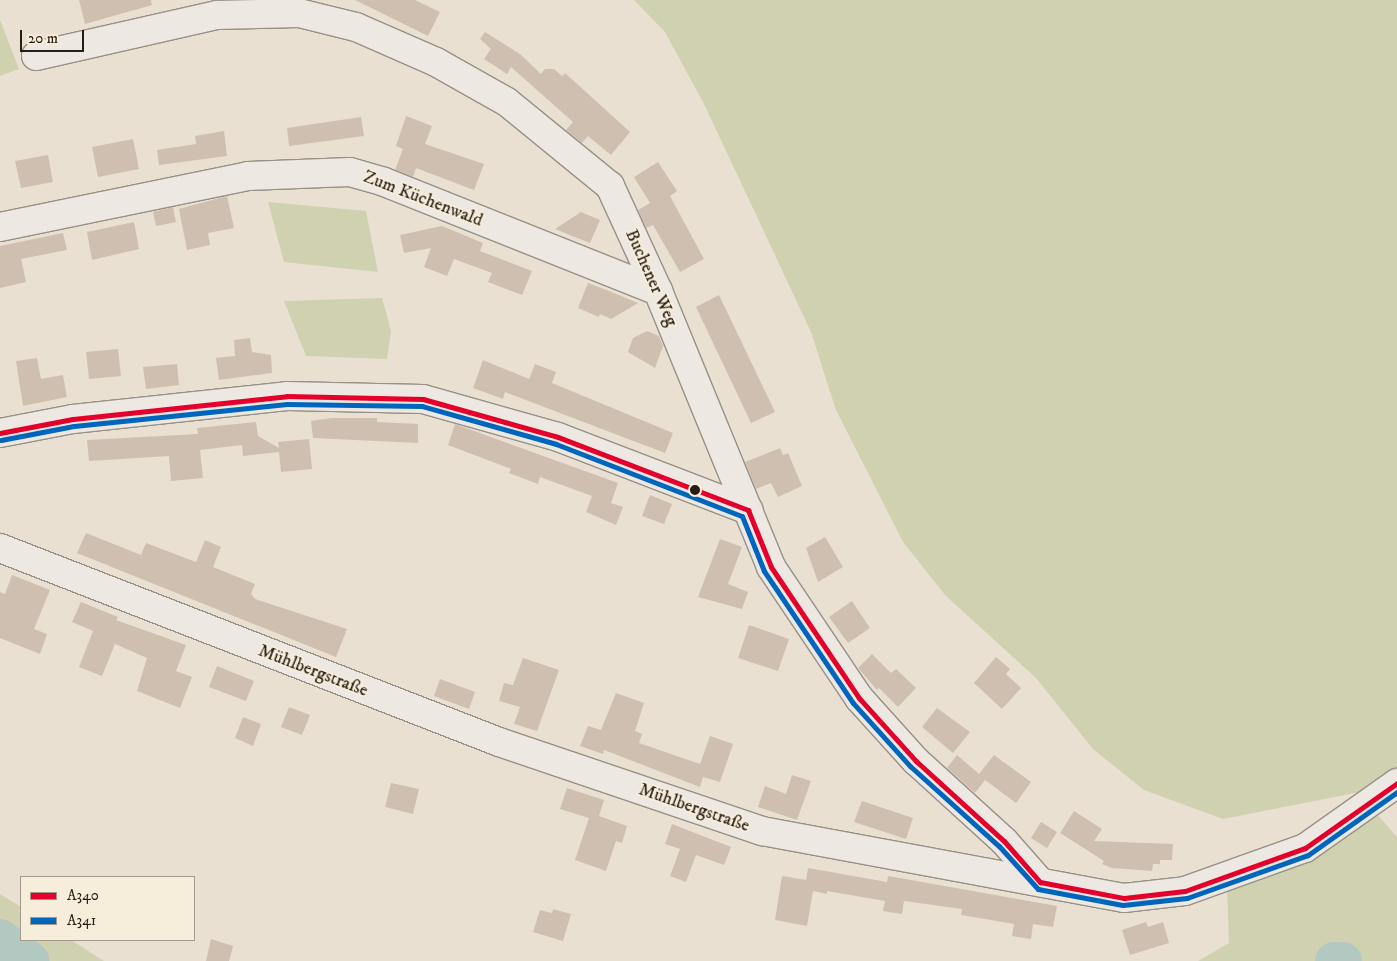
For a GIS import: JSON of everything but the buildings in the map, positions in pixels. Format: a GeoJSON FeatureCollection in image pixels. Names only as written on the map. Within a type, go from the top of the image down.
{"type":"FeatureCollection","features":[{"type":"Feature","properties":{"kind":"street","name":"Buchener Weg"},"geometry":{"type":"LineString","coordinates":[[36,56],[217,15],[299,13],[356,27],[436,62],[507,102],[610,186],[658,290],[770,566],[859,698],[916,762],[1004,841],[1040,882]]}},
{"type":"Feature","properties":{"kind":"street","name":"Zum Küchenwald"},"geometry":{"type":"LineString","coordinates":[[0,228],[248,176],[350,172],[384,182],[658,290]]}},
{"type":"Feature","properties":{"kind":"street"},"geometry":{"type":"LineString","coordinates":[[0,433],[73,419],[286,396],[423,399],[558,437],[748,510]]}},
{"type":"Feature","properties":{"kind":"street","name":"Mühlbergstraße"},"geometry":{"type":"LineString","coordinates":[[0,548],[489,738],[762,831],[1124,898],[1185,892],[1305,848],[1397,783]]}},
{"type":"Feature","properties":{"kind":"green space"},"geometry":{"type":"Polygon","coordinates":[[[634,0],[1397,0],[1397,770],[1370,790],[1223,819],[1144,790],[1093,749],[1036,678],[946,596],[903,542],[836,410],[811,332],[704,104],[665,32],[634,0]]]}},
{"type":"Feature","properties":{"kind":"green space"},"geometry":{"type":"Polygon","coordinates":[[[0,20],[19,69],[0,76],[0,20]]]}},
{"type":"Feature","properties":{"kind":"green space"},"geometry":{"type":"Polygon","coordinates":[[[268,202],[366,211],[378,272],[284,262],[268,202]]]}},
{"type":"Feature","properties":{"kind":"green space"},"geometry":{"type":"Polygon","coordinates":[[[382,298],[391,331],[387,359],[306,356],[284,301],[382,298]]]}},
{"type":"Feature","properties":{"kind":"green space"},"geometry":{"type":"Polygon","coordinates":[[[1376,813],[1397,837],[1397,961],[1198,961],[1229,943],[1227,887],[1376,813]]]}},
{"type":"Feature","properties":{"kind":"green space"},"geometry":{"type":"Polygon","coordinates":[[[0,894],[20,906],[20,941],[73,941],[104,961],[0,961],[0,894]]]}},
{"type":"Feature","properties":{"kind":"waterway"},"geometry":{"type":"LineString","coordinates":[[0,938],[30,961]]}},
{"type":"Feature","properties":{"kind":"waterway"},"geometry":{"type":"LineString","coordinates":[[1334,961],[1343,961]]}},
{"type":"Feature","properties":{"kind":"transit line","name":"A340"},"geometry":{"type":"LineString","coordinates":[[0,433],[73,419],[287,396],[423,399],[558,437],[748,510]]}},
{"type":"Feature","properties":{"kind":"transit line","name":"A341"},"geometry":{"type":"LineString","coordinates":[[1,440],[74,426],[287,404],[422,406],[556,444],[742,516],[764,571],[853,703],[910,766],[999,846],[1038,889],[1123,905],[1187,898],[1308,855],[1397,792]]}},
{"type":"Feature","properties":{"kind":"transit line","name":"A340"},"geometry":{"type":"LineString","coordinates":[[748,510],[771,567],[859,698],[916,761],[1004,841],[1040,882]]}},
{"type":"Feature","properties":{"kind":"transit line","name":"A340"},"geometry":{"type":"LineString","coordinates":[[1040,882],[1124,898],[1185,891],[1305,848],[1397,783]]}}]}
